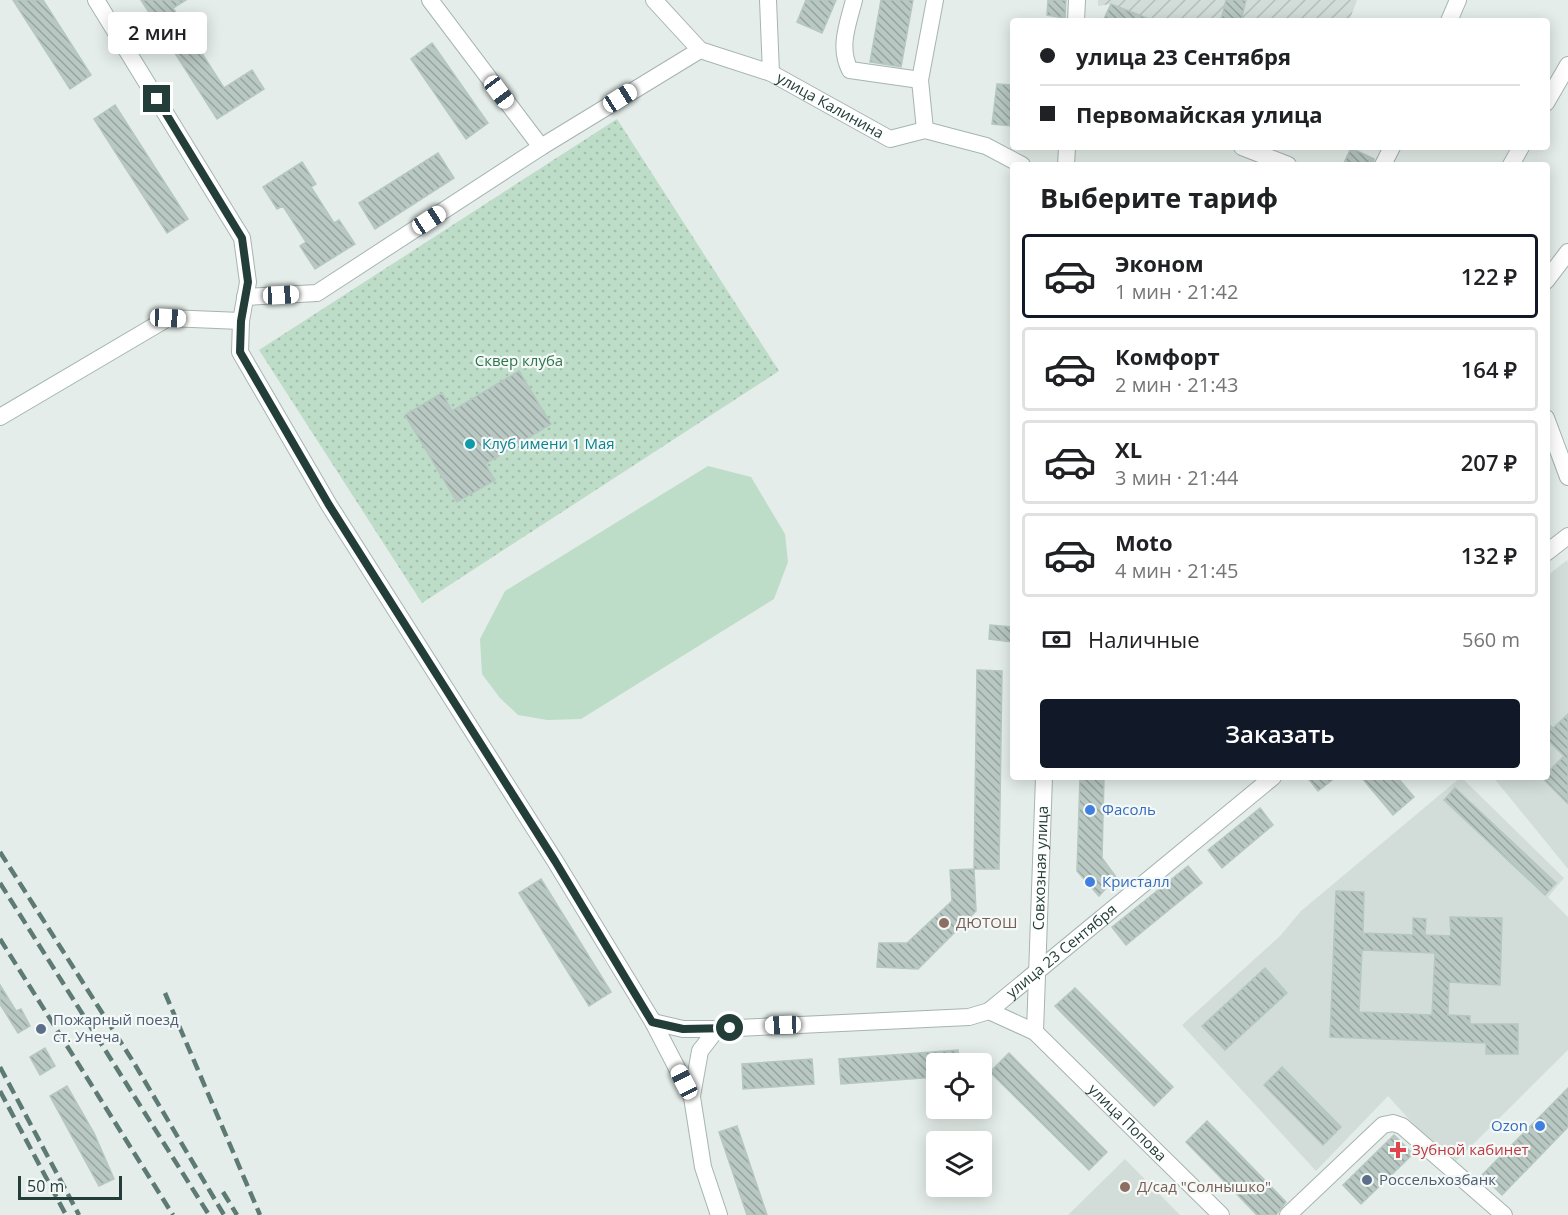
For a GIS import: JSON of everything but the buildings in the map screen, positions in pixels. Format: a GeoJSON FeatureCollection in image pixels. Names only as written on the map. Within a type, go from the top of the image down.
{"type":"FeatureCollection","features":[{"type":"Feature","properties":{"kind":"street"},"geometry":{"type":"LineString","coordinates":[[96,0],[242,238],[248,282],[241,321],[240,352],[317,484],[652,1022],[692,1097],[704,1167],[719,1215]]}},
{"type":"Feature","properties":{"kind":"street"},"geometry":{"type":"LineString","coordinates":[[430,0],[540,147]]}},
{"type":"Feature","properties":{"kind":"street","name":"улица Калинина"},"geometry":{"type":"LineString","coordinates":[[654,0],[700,50],[771,73],[890,139],[925,130],[987,146],[1016,162]]}},
{"type":"Feature","properties":{"kind":"street"},"geometry":{"type":"LineString","coordinates":[[768,0],[771,73]]}},
{"type":"Feature","properties":{"kind":"street"},"geometry":{"type":"LineString","coordinates":[[854,0],[843,45],[843,58],[850,70],[920,80]]}},
{"type":"Feature","properties":{"kind":"street"},"geometry":{"type":"LineString","coordinates":[[925,130],[920,80],[935,0]]}},
{"type":"Feature","properties":{"kind":"street"},"geometry":{"type":"LineString","coordinates":[[1076,18],[1077,0]]}},
{"type":"Feature","properties":{"kind":"street"},"geometry":{"type":"LineString","coordinates":[[1450,18],[1458,0]]}},
{"type":"Feature","properties":{"kind":"street"},"geometry":{"type":"LineString","coordinates":[[245,297],[317,293],[540,147],[700,50]]}},
{"type":"Feature","properties":{"kind":"street"},"geometry":{"type":"LineString","coordinates":[[1550,96],[1568,65]]}},
{"type":"Feature","properties":{"kind":"street"},"geometry":{"type":"LineString","coordinates":[[1250,150],[1280,162]]}},
{"type":"Feature","properties":{"kind":"street"},"geometry":{"type":"LineString","coordinates":[[1550,276],[1568,252]]}},
{"type":"Feature","properties":{"kind":"street"},"geometry":{"type":"LineString","coordinates":[[0,417],[168,318],[241,321]]}},
{"type":"Feature","properties":{"kind":"street"},"geometry":{"type":"LineString","coordinates":[[1550,429],[1568,477]]}},
{"type":"Feature","properties":{"kind":"street"},"geometry":{"type":"LineString","coordinates":[[1550,550],[1568,536]]}},
{"type":"Feature","properties":{"kind":"street","name":"Совхозная улица"},"geometry":{"type":"LineString","coordinates":[[1035,1032],[1044,780]]}},
{"type":"Feature","properties":{"kind":"street","name":"улица 23 Сентября"},"geometry":{"type":"LineString","coordinates":[[652,1022],[683,1029],[717,1029],[969,1017],[989,1011],[1270,780]]}},
{"type":"Feature","properties":{"kind":"street","name":"улица 23 Сентября"},"geometry":{"type":"LineString","coordinates":[[989,1011],[1035,1032]]}},
{"type":"Feature","properties":{"kind":"street"},"geometry":{"type":"LineString","coordinates":[[692,1097],[700,1051],[717,1029]]}},
{"type":"Feature","properties":{"kind":"street","name":"улица Попова"},"geometry":{"type":"LineString","coordinates":[[1035,1032],[1221,1215]]}},
{"type":"Feature","properties":{"kind":"street"},"geometry":{"type":"LineString","coordinates":[[1288,1215],[1383,1125],[1393,1123],[1402,1126],[1504,1215]]}},
{"type":"Feature","properties":{"kind":"shaded area"},"geometry":{"type":"Polygon","coordinates":[[[1098,0],[1357,0],[1350,18],[1140,18],[1141,16],[1111,4],[1098,6],[1098,0]]]}},
{"type":"Feature","properties":{"kind":"shaded area"},"geometry":{"type":"Polygon","coordinates":[[[1567,560],[1568,869],[1495,780],[1550,780],[1550,574],[1567,560]]]}},
{"type":"Feature","properties":{"kind":"shaded area"},"geometry":{"type":"Polygon","coordinates":[[[1457,780],[1464,780],[1564,878],[1548,897],[1568,917],[1568,1050],[1451,1166],[1388,1096],[1316,1171],[1182,1025],[1280,936],[1301,911],[1457,780]]]}},
{"type":"Feature","properties":{"kind":"shaded area","name":"Д/сад \"Солнышко\""},"geometry":{"type":"Polygon","coordinates":[[[1125,1159],[1180,1215],[1068,1215],[1125,1159]]]}},
{"type":"Feature","properties":{"kind":"green space","name":"Сквер клуба"},"geometry":{"type":"Polygon","coordinates":[[[617,119],[779,371],[422,603],[259,350],[617,119]]]}},
{"type":"Feature","properties":{"kind":"green space"},"geometry":{"type":"Polygon","coordinates":[[[708,466],[751,477],[785,534],[788,562],[774,599],[581,719],[547,720],[518,715],[500,698],[482,674],[480,639],[505,591],[708,466]]]}},
{"type":"Feature","properties":{"kind":"railway"},"geometry":{"type":"LineString","coordinates":[[0,852],[134,1063],[224,1215]]}},
{"type":"Feature","properties":{"kind":"railway"},"geometry":{"type":"LineString","coordinates":[[0,883],[209,1215]]}},
{"type":"Feature","properties":{"kind":"railway"},"geometry":{"type":"LineString","coordinates":[[0,939],[173,1215]]}},
{"type":"Feature","properties":{"kind":"railway"},"geometry":{"type":"LineString","coordinates":[[165,993],[260,1215]]}},
{"type":"Feature","properties":{"kind":"railway"},"geometry":{"type":"LineString","coordinates":[[0,1067],[79,1215]]}},
{"type":"Feature","properties":{"kind":"railway"},"geometry":{"type":"LineString","coordinates":[[0,1091],[66,1215]]}},
{"type":"Feature","properties":{"kind":"railway"},"geometry":{"type":"LineString","coordinates":[[223,1192],[237,1215]]}},
{"type":"Feature","properties":{"kind":"place","name":"Клуб имени 1 Мая"},"geometry":{"type":"Point","coordinates":[470,444]}},
{"type":"Feature","properties":{"kind":"place","name":"Фасоль"},"geometry":{"type":"Point","coordinates":[1090,810]}},
{"type":"Feature","properties":{"kind":"place","name":"Кристалл"},"geometry":{"type":"Point","coordinates":[1090,882]}},
{"type":"Feature","properties":{"kind":"place","name":"ДЮТОШ"},"geometry":{"type":"Point","coordinates":[944,923]}},
{"type":"Feature","properties":{"kind":"place","name":"Пожарный поезд ст. Унеча"},"geometry":{"type":"Point","coordinates":[41,1029]}},
{"type":"Feature","properties":{"kind":"place","name":"Ozon"},"geometry":{"type":"Point","coordinates":[1540,1126]}},
{"type":"Feature","properties":{"kind":"place","name":"Зубной кабинет"},"geometry":{"type":"Point","coordinates":[1398,1150]}},
{"type":"Feature","properties":{"kind":"place","name":"Россельхозбанк"},"geometry":{"type":"Point","coordinates":[1367,1180]}},
{"type":"Feature","properties":{"kind":"place","name":"Д/сад \"Солнышко\""},"geometry":{"type":"Point","coordinates":[1125,1187]}},
{"type":"Feature","properties":{"kind":"route"},"geometry":{"type":"LineString","coordinates":[[157,99],[242,238],[248,282],[241,321],[240,352],[329,505],[555,861],[652,1022],[683,1029],[730,1028]]}}]}
